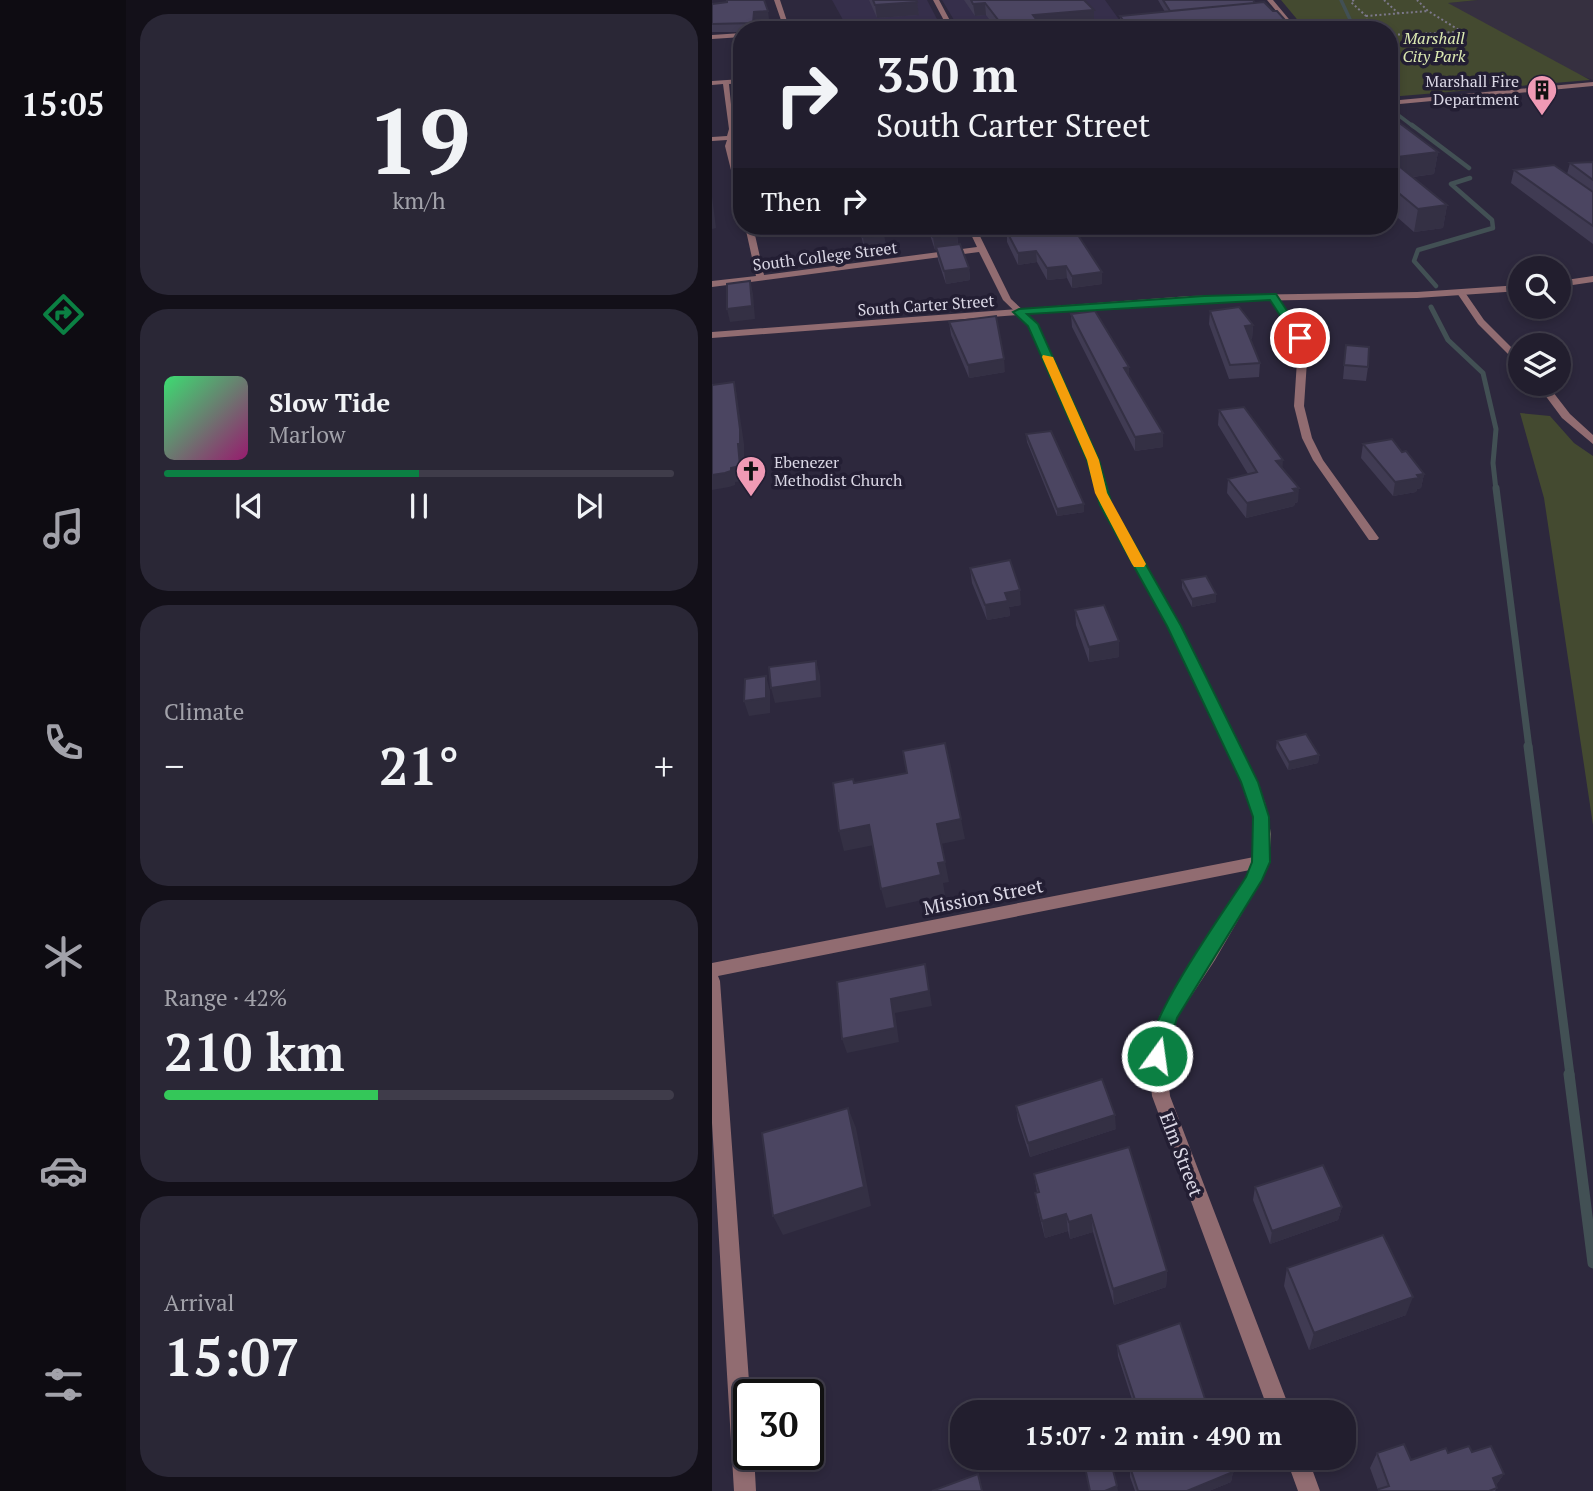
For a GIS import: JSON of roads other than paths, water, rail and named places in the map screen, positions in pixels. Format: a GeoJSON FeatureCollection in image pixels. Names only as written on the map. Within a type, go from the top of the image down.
{"type":"FeatureCollection","features":[{"type":"Feature","properties":{"kind":"street"},"geometry":{"type":"LineString","coordinates":[[777,0],[784,21]]}},
{"type":"Feature","properties":{"kind":"street"},"geometry":{"type":"LineString","coordinates":[[936,0],[947,21]]}},
{"type":"Feature","properties":{"kind":"street"},"geometry":{"type":"LineString","coordinates":[[1270,0],[1288,21]]}},
{"type":"Feature","properties":{"kind":"street"},"geometry":{"type":"LineString","coordinates":[[1270,15],[1282,14]]}},
{"type":"Feature","properties":{"kind":"street"},"geometry":{"type":"LineString","coordinates":[[712,37],[733,36]]}},
{"type":"Feature","properties":{"kind":"street"},"geometry":{"type":"LineString","coordinates":[[712,83],[733,81]]}},
{"type":"Feature","properties":{"kind":"street"},"geometry":{"type":"LineString","coordinates":[[726,82],[732,129],[729,145],[733,161]]}},
{"type":"Feature","properties":{"kind":"street"},"geometry":{"type":"LineString","coordinates":[[1398,102],[1593,84]]}},
{"type":"Feature","properties":{"kind":"street"},"geometry":{"type":"LineString","coordinates":[[712,139],[733,138]]}},
{"type":"Feature","properties":{"kind":"street"},"geometry":{"type":"LineString","coordinates":[[751,235],[761,278]]}},
{"type":"Feature","properties":{"kind":"street","name":"Elm Street"},"geometry":{"type":"LineString","coordinates":[[976,235],[1007,300],[1033,324],[1093,460],[1106,505],[1174,626],[1249,782],[1261,817],[1261,862],[1209,955],[1169,1014],[1161,1035],[1157,1074],[1161,1096],[1275,1400]]}},
{"type":"Feature","properties":{"kind":"street","name":"South College Street"},"geometry":{"type":"LineString","coordinates":[[712,284],[983,249]]}},
{"type":"Feature","properties":{"kind":"street"},"geometry":{"type":"LineString","coordinates":[[1571,282],[1593,279]]}},
{"type":"Feature","properties":{"kind":"street","name":"South Carter Street"},"geometry":{"type":"LineString","coordinates":[[712,335],[1190,299],[1462,293],[1508,289]]}},
{"type":"Feature","properties":{"kind":"street"},"geometry":{"type":"LineString","coordinates":[[1462,293],[1481,322],[1508,349]]}},
{"type":"Feature","properties":{"kind":"street"},"geometry":{"type":"LineString","coordinates":[[1273,297],[1303,346],[1299,406],[1307,438],[1318,460],[1373,538]]}},
{"type":"Feature","properties":{"kind":"street"},"geometry":{"type":"LineString","coordinates":[[1551,396],[1593,441]]}},
{"type":"Feature","properties":{"kind":"street","name":"Mission Street"},"geometry":{"type":"LineString","coordinates":[[712,970],[1261,862]]}},
{"type":"Feature","properties":{"kind":"street"},"geometry":{"type":"LineString","coordinates":[[712,981],[745,1491]]}},
{"type":"Feature","properties":{"kind":"street"},"geometry":{"type":"LineString","coordinates":[[1301,1470],[1309,1491]]}},
{"type":"Feature","properties":{"kind":"waterway"},"geometry":{"type":"LineString","coordinates":[[1341,0],[1351,21]]}},
{"type":"Feature","properties":{"kind":"waterway"},"geometry":{"type":"LineString","coordinates":[[1398,115],[1414,127]]}},
{"type":"Feature","properties":{"kind":"waterway"},"geometry":{"type":"LineString","coordinates":[[1412,125],[1469,168]]}},
{"type":"Feature","properties":{"kind":"waterway"},"geometry":{"type":"LineString","coordinates":[[1436,286],[1414,261],[1418,250],[1493,228],[1492,220],[1451,184],[1470,178]]}},
{"type":"Feature","properties":{"kind":"waterway"},"geometry":{"type":"LineString","coordinates":[[1431,307],[1448,340],[1483,373],[1496,429],[1493,463],[1496,490]]}},
{"type":"Feature","properties":{"kind":"waterway"},"geometry":{"type":"LineString","coordinates":[[1496,488],[1529,748]]}},
{"type":"Feature","properties":{"kind":"waterway"},"geometry":{"type":"LineString","coordinates":[[1528,746],[1570,1075]]}},
{"type":"Feature","properties":{"kind":"waterway"},"geometry":{"type":"LineString","coordinates":[[1569,1074],[1593,1263]]}},
{"type":"Feature","properties":{"kind":"place","name":"Marshall Fire Department"},"geometry":{"type":"Point","coordinates":[1542,117]}},
{"type":"Feature","properties":{"kind":"place","name":"Ebenezer Methodist Church"},"geometry":{"type":"Point","coordinates":[751,498]}},
{"type":"Feature","properties":{"kind":"park label","name":"Marshall City Park"},"geometry":{"type":"Point","coordinates":[1434,47]}}]}
